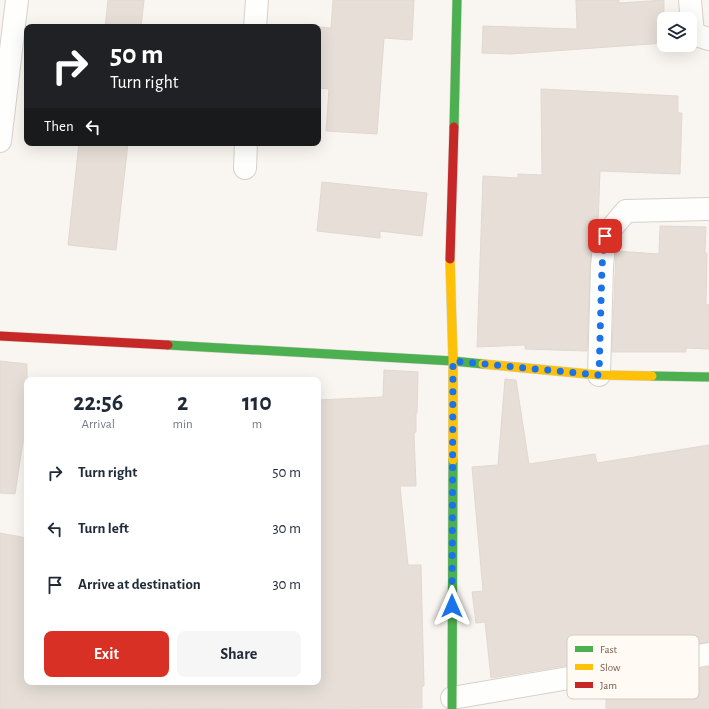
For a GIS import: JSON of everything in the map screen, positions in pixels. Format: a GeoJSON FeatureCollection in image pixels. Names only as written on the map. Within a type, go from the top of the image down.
{"type":"FeatureCollection","features":[{"type":"Feature","properties":{"kind":"street"},"geometry":{"type":"LineString","coordinates":[[0,141],[17,0]]}},
{"type":"Feature","properties":{"kind":"street"},"geometry":{"type":"LineString","coordinates":[[255,24],[257,0]]}},
{"type":"Feature","properties":{"kind":"street"},"geometry":{"type":"LineString","coordinates":[[457,0],[450,256],[453,361],[452,704],[567,682]]}},
{"type":"Feature","properties":{"kind":"street"},"geometry":{"type":"LineString","coordinates":[[690,0],[693,34],[709,39]]}},
{"type":"Feature","properties":{"kind":"street"},"geometry":{"type":"LineString","coordinates":[[245,168],[246,146]]}},
{"type":"Feature","properties":{"kind":"street"},"geometry":{"type":"LineString","coordinates":[[599,375],[602,266],[605,236],[626,211],[709,209]]}},
{"type":"Feature","properties":{"kind":"street"},"geometry":{"type":"LineString","coordinates":[[0,336],[453,361],[599,375],[709,377]]}},
{"type":"Feature","properties":{"kind":"street"},"geometry":{"type":"LineString","coordinates":[[699,656],[709,654]]}},
{"type":"Feature","properties":{"kind":"building"},"geometry":{"type":"Polygon","coordinates":[[[108,0],[144,0],[141,24],[105,24],[108,0]]]}},
{"type":"Feature","properties":{"kind":"building"},"geometry":{"type":"Polygon","coordinates":[[[333,0],[414,0],[412,40],[384,38],[377,134],[326,131],[329,89],[321,88],[321,27],[331,28],[333,0]]]}},
{"type":"Feature","properties":{"kind":"building"},"geometry":{"type":"Polygon","coordinates":[[[576,0],[619,0],[619,3],[664,0],[664,12],[657,12],[657,44],[511,54],[482,53],[483,26],[577,29],[576,0]]]}},
{"type":"Feature","properties":{"kind":"building"},"geometry":{"type":"Polygon","coordinates":[[[541,89],[678,96],[678,113],[682,113],[680,174],[600,171],[598,225],[593,235],[590,265],[587,351],[525,349],[525,345],[477,347],[483,176],[518,178],[518,174],[542,175],[541,89]]]}},
{"type":"Feature","properties":{"kind":"building"},"geometry":{"type":"Polygon","coordinates":[[[79,146],[128,146],[116,250],[68,245],[79,146]]]}},
{"type":"Feature","properties":{"kind":"building"},"geometry":{"type":"Polygon","coordinates":[[[322,182],[427,193],[422,236],[380,231],[380,238],[317,231],[322,182]]]}},
{"type":"Feature","properties":{"kind":"building"},"geometry":{"type":"Polygon","coordinates":[[[660,226],[706,227],[706,304],[709,305],[709,349],[686,348],[686,352],[612,352],[616,251],[659,254],[660,226]]]}},
{"type":"Feature","properties":{"kind":"building"},"geometry":{"type":"Polygon","coordinates":[[[0,361],[27,364],[27,377],[24,377],[24,442],[15,494],[0,493],[0,361]]]}},
{"type":"Feature","properties":{"kind":"building"},"geometry":{"type":"Polygon","coordinates":[[[384,370],[418,372],[416,432],[414,432],[416,486],[400,486],[408,565],[421,565],[424,686],[422,686],[422,708],[0,709],[0,533],[24,537],[24,685],[321,685],[321,400],[383,397],[384,370]]]}},
{"type":"Feature","properties":{"kind":"building"},"geometry":{"type":"Polygon","coordinates":[[[505,379],[516,380],[529,464],[595,454],[597,463],[709,445],[709,642],[699,644],[699,635],[567,635],[567,665],[491,678],[485,622],[476,623],[472,592],[483,591],[472,467],[498,465],[505,379]]]}},
{"type":"Feature","properties":{"kind":"building"},"geometry":{"type":"Polygon","coordinates":[[[709,667],[709,709],[606,709],[606,699],[699,699],[699,669],[709,667]]]}},
{"type":"Feature","properties":{"kind":"traffic: fast"},"geometry":{"type":"LineString","coordinates":[[454,127],[457,0]]}},
{"type":"Feature","properties":{"kind":"traffic: fast"},"geometry":{"type":"LineString","coordinates":[[168,345],[483,364]]}},
{"type":"Feature","properties":{"kind":"traffic: fast"},"geometry":{"type":"LineString","coordinates":[[652,376],[709,377]]}},
{"type":"Feature","properties":{"kind":"traffic: fast"},"geometry":{"type":"LineString","coordinates":[[452,709],[453,460]]}},
{"type":"Feature","properties":{"kind":"traffic: slow"},"geometry":{"type":"LineString","coordinates":[[450,259],[453,361],[453,460]]}},
{"type":"Feature","properties":{"kind":"traffic: slow"},"geometry":{"type":"LineString","coordinates":[[483,364],[599,375],[652,376]]}},
{"type":"Feature","properties":{"kind":"traffic: jam"},"geometry":{"type":"LineString","coordinates":[[450,259],[454,127]]}},
{"type":"Feature","properties":{"kind":"traffic: jam"},"geometry":{"type":"LineString","coordinates":[[0,336],[168,345]]}},
{"type":"Feature","properties":{"kind":"route"},"geometry":{"type":"LineString","coordinates":[[452,606],[453,361],[599,375],[602,266],[605,236]]}}]}
